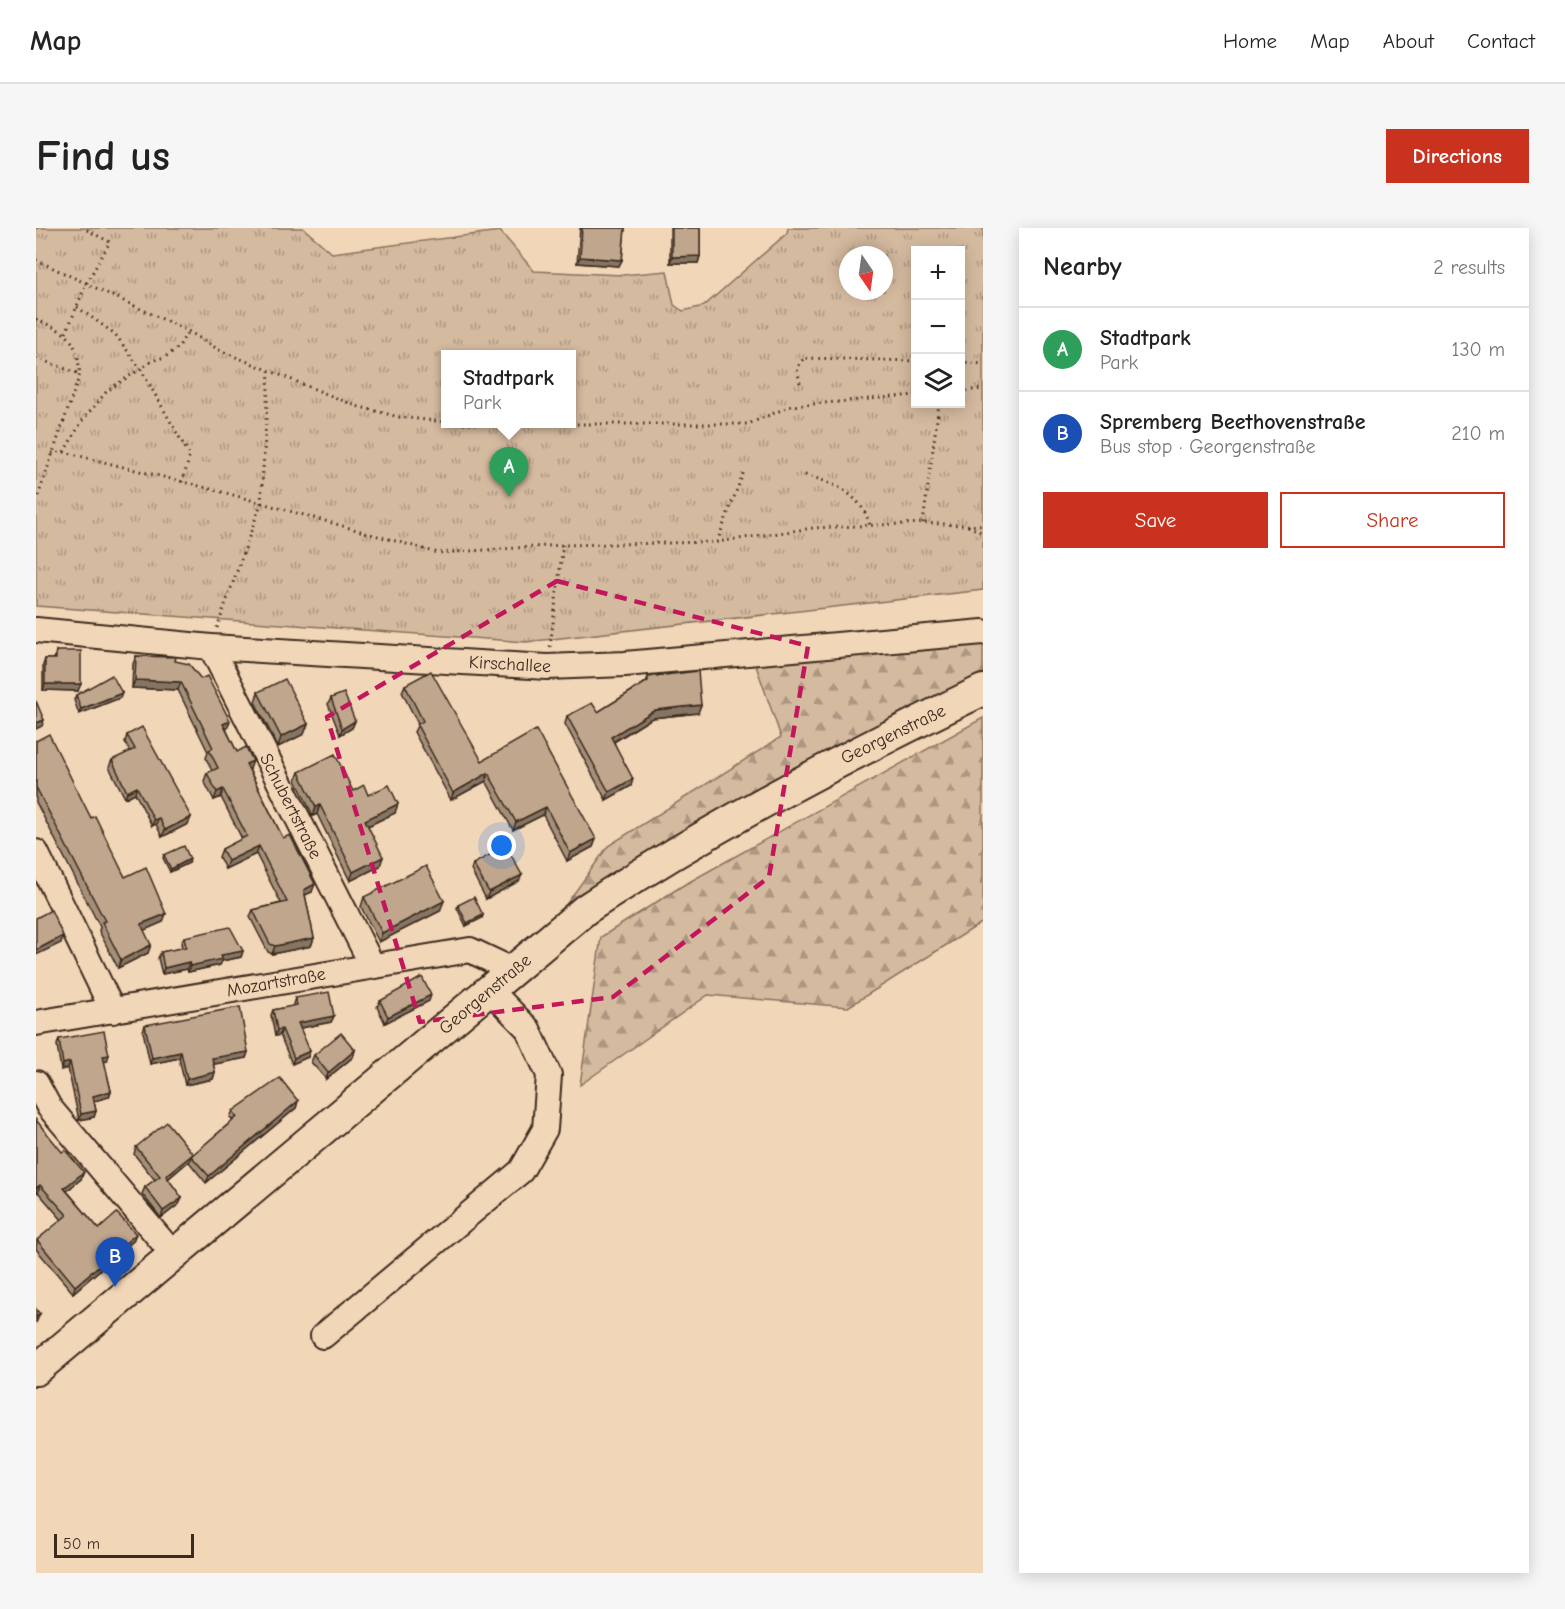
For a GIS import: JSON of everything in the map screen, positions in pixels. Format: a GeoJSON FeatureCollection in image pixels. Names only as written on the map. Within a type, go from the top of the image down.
{"type":"FeatureCollection","features":[{"type":"Feature","properties":{"kind":"main road","name":"Georgenstraße"},"geometry":{"type":"LineString","coordinates":[[36,1370],[586,909],[656,863],[827,766],[983,690]]}},
{"type":"Feature","properties":{"kind":"street","name":"Kirschallee"},"geometry":{"type":"LineString","coordinates":[[36,630],[211,647],[547,667],[637,663],[983,632]]}},
{"type":"Feature","properties":{"kind":"street","name":"Schubertstraße"},"geometry":{"type":"LineString","coordinates":[[211,647],[372,965]]}},
{"type":"Feature","properties":{"kind":"street"},"geometry":{"type":"LineString","coordinates":[[36,852],[113,1011]]}},
{"type":"Feature","properties":{"kind":"street","name":"Mozartstraße"},"geometry":{"type":"LineString","coordinates":[[36,1023],[470,950],[512,970]]}},
{"type":"Feature","properties":{"kind":"street"},"geometry":{"type":"LineString","coordinates":[[323,1336],[520,1170],[545,1129],[549,1075],[528,1029],[489,990]]}},
{"type":"Feature","properties":{"kind":"street"},"geometry":{"type":"LineString","coordinates":[[36,1083],[49,1107],[173,1254]]}},
{"type":"Feature","properties":{"kind":"path"},"geometry":{"type":"LineString","coordinates":[[66,333],[86,284],[110,242],[83,228]]}},
{"type":"Feature","properties":{"kind":"path"},"geometry":{"type":"LineString","coordinates":[[36,260],[188,331],[219,350],[356,406],[399,417],[441,421]]}},
{"type":"Feature","properties":{"kind":"path"},"geometry":{"type":"LineString","coordinates":[[76,307],[115,334],[140,369],[190,456],[182,482]]}},
{"type":"Feature","properties":{"kind":"path"},"geometry":{"type":"LineString","coordinates":[[36,319],[66,333],[78,352],[80,374],[36,502]]}},
{"type":"Feature","properties":{"kind":"path"},"geometry":{"type":"LineString","coordinates":[[64,452],[82,421],[107,391],[178,348],[188,331]]}},
{"type":"Feature","properties":{"kind":"path"},"geometry":{"type":"LineString","coordinates":[[36,358],[80,374]]}},
{"type":"Feature","properties":{"kind":"path"},"geometry":{"type":"LineString","coordinates":[[800,383],[797,368],[804,358],[911,361]]}},
{"type":"Feature","properties":{"kind":"path"},"geometry":{"type":"LineString","coordinates":[[965,362],[983,364]]}},
{"type":"Feature","properties":{"kind":"path"},"geometry":{"type":"LineString","coordinates":[[211,647],[261,503],[269,370]]}},
{"type":"Feature","properties":{"kind":"path"},"geometry":{"type":"LineString","coordinates":[[965,391],[983,389]]}},
{"type":"Feature","properties":{"kind":"path"},"geometry":{"type":"LineString","coordinates":[[576,423],[748,424],[791,406],[911,395]]}},
{"type":"Feature","properties":{"kind":"path"},"geometry":{"type":"LineString","coordinates":[[923,523],[938,408]]}},
{"type":"Feature","properties":{"kind":"path"},"geometry":{"type":"LineString","coordinates":[[51,453],[64,452],[182,482],[438,553],[563,545],[717,542],[813,528],[923,523],[983,526]]}},
{"type":"Feature","properties":{"kind":"path"},"geometry":{"type":"LineString","coordinates":[[717,542],[744,471]]}},
{"type":"Feature","properties":{"kind":"path"},"geometry":{"type":"LineString","coordinates":[[805,475],[849,492],[866,509],[870,526]]}},
{"type":"Feature","properties":{"kind":"path"},"geometry":{"type":"LineString","coordinates":[[964,524],[983,533]]}},
{"type":"Feature","properties":{"kind":"path"},"geometry":{"type":"LineString","coordinates":[[547,667],[563,545]]}},
{"type":"Feature","properties":{"kind":"highlighted area"},"geometry":{"type":"Polygon","coordinates":[[[557,581],[808,646],[769,877],[613,997],[420,1022],[327,717],[557,581]]]}},
{"type":"Feature","properties":{"kind":"green space"},"geometry":{"type":"Polygon","coordinates":[[[36,228],[303,228],[332,253],[500,231],[534,271],[622,275],[667,271],[674,305],[683,311],[704,306],[787,233],[788,228],[983,228],[983,590],[526,642],[36,606],[36,228]]]}},
{"type":"Feature","properties":{"kind":"green space"},"geometry":{"type":"Polygon","coordinates":[[[983,644],[983,675],[646,853],[555,920],[608,846],[781,737],[755,663],[983,644]]]}},
{"type":"Feature","properties":{"kind":"green space"},"geometry":{"type":"Polygon","coordinates":[[[983,718],[983,922],[848,1007],[708,995],[580,1085],[601,937],[682,886],[983,718]]]}},
{"type":"Feature","properties":{"kind":"building"},"geometry":{"type":"Polygon","coordinates":[[[582,228],[625,228],[622,260],[580,257],[582,228]]]}},
{"type":"Feature","properties":{"kind":"building"},"geometry":{"type":"Polygon","coordinates":[[[672,228],[700,228],[700,256],[672,257],[672,228]]]}},
{"type":"Feature","properties":{"kind":"building"},"geometry":{"type":"Polygon","coordinates":[[[56,651],[81,651],[81,684],[45,684],[45,659],[56,659],[56,651]]]}},
{"type":"Feature","properties":{"kind":"building"},"geometry":{"type":"Polygon","coordinates":[[[136,656],[176,657],[175,661],[189,664],[201,679],[207,676],[230,721],[223,724],[237,752],[246,747],[253,761],[246,764],[283,838],[290,835],[315,884],[304,890],[314,938],[275,946],[270,944],[253,910],[287,902],[259,846],[228,861],[222,849],[247,836],[223,789],[217,792],[207,773],[218,768],[209,750],[213,748],[181,682],[135,680],[136,656]]]}},
{"type":"Feature","properties":{"kind":"building"},"geometry":{"type":"Polygon","coordinates":[[[431,671],[482,761],[536,730],[596,839],[570,853],[546,807],[516,822],[488,773],[453,793],[417,725],[423,721],[405,685],[431,671]]]}},
{"type":"Feature","properties":{"kind":"building"},"geometry":{"type":"Polygon","coordinates":[[[698,671],[701,705],[655,710],[611,737],[633,779],[609,792],[567,716],[592,703],[598,712],[648,681],[648,677],[698,671]]]}},
{"type":"Feature","properties":{"kind":"building"},"geometry":{"type":"Polygon","coordinates":[[[112,675],[122,693],[81,709],[76,695],[112,675]]]}},
{"type":"Feature","properties":{"kind":"building"},"geometry":{"type":"Polygon","coordinates":[[[285,679],[308,724],[281,737],[258,692],[285,679]]]}},
{"type":"Feature","properties":{"kind":"building"},"geometry":{"type":"Polygon","coordinates":[[[344,693],[355,721],[342,729],[331,698],[344,693]]]}},
{"type":"Feature","properties":{"kind":"building"},"geometry":{"type":"Polygon","coordinates":[[[36,701],[44,720],[36,723],[36,701]]]}},
{"type":"Feature","properties":{"kind":"building"},"geometry":{"type":"Polygon","coordinates":[[[142,727],[191,817],[165,830],[159,818],[154,820],[137,787],[127,792],[112,760],[135,749],[127,735],[142,727]]]}},
{"type":"Feature","properties":{"kind":"building"},"geometry":{"type":"Polygon","coordinates":[[[49,734],[91,818],[95,816],[125,877],[146,867],[166,914],[141,924],[151,945],[121,960],[102,922],[105,921],[36,787],[36,741],[49,734]]]}},
{"type":"Feature","properties":{"kind":"building"},"geometry":{"type":"Polygon","coordinates":[[[335,754],[353,791],[364,785],[368,795],[389,785],[398,804],[365,820],[383,857],[353,872],[320,805],[316,807],[299,772],[335,754]]]}},
{"type":"Feature","properties":{"kind":"building"},"geometry":{"type":"Polygon","coordinates":[[[184,846],[190,859],[171,869],[164,855],[184,846]]]}},
{"type":"Feature","properties":{"kind":"building"},"geometry":{"type":"Polygon","coordinates":[[[506,846],[522,875],[489,892],[473,864],[506,846]]]}},
{"type":"Feature","properties":{"kind":"building"},"geometry":{"type":"Polygon","coordinates":[[[426,866],[444,901],[382,933],[364,897],[426,866]]]}},
{"type":"Feature","properties":{"kind":"building"},"geometry":{"type":"Polygon","coordinates":[[[474,897],[483,915],[467,923],[458,905],[474,897]]]}},
{"type":"Feature","properties":{"kind":"building"},"geometry":{"type":"Polygon","coordinates":[[[51,910],[63,936],[36,950],[36,918],[51,910]]]}},
{"type":"Feature","properties":{"kind":"building"},"geometry":{"type":"Polygon","coordinates":[[[230,927],[243,951],[221,955],[222,959],[190,966],[189,962],[164,968],[161,952],[186,947],[184,937],[230,927]]]}},
{"type":"Feature","properties":{"kind":"building"},"geometry":{"type":"Polygon","coordinates":[[[422,977],[431,995],[388,1017],[380,1001],[422,977]]]}},
{"type":"Feature","properties":{"kind":"building"},"geometry":{"type":"Polygon","coordinates":[[[329,992],[334,1016],[298,1023],[310,1051],[294,1058],[282,1029],[277,1030],[273,1010],[297,1005],[295,998],[329,992]]]}},
{"type":"Feature","properties":{"kind":"building"},"geometry":{"type":"Polygon","coordinates":[[[240,1007],[248,1052],[212,1058],[215,1072],[187,1079],[181,1052],[152,1058],[145,1025],[240,1007]]]}},
{"type":"Feature","properties":{"kind":"building"},"geometry":{"type":"Polygon","coordinates":[[[104,1031],[109,1055],[103,1056],[111,1091],[93,1096],[96,1111],[81,1114],[70,1062],[63,1064],[59,1039],[104,1031]]]}},
{"type":"Feature","properties":{"kind":"building"},"geometry":{"type":"Polygon","coordinates":[[[341,1033],[355,1050],[328,1073],[314,1055],[341,1033]]]}},
{"type":"Feature","properties":{"kind":"building"},"geometry":{"type":"Polygon","coordinates":[[[280,1078],[298,1101],[209,1176],[191,1156],[237,1117],[233,1111],[280,1078]]]}},
{"type":"Feature","properties":{"kind":"building"},"geometry":{"type":"Polygon","coordinates":[[[36,1120],[62,1152],[65,1150],[84,1172],[64,1188],[99,1229],[117,1213],[136,1234],[75,1286],[37,1240],[67,1215],[40,1185],[36,1188],[36,1120]]]}},
{"type":"Feature","properties":{"kind":"building"},"geometry":{"type":"Polygon","coordinates":[[[167,1122],[193,1154],[166,1176],[182,1198],[163,1211],[145,1187],[160,1176],[136,1147],[167,1122]]]}},
{"type":"Feature","properties":{"kind":"place","name":"Stadtpark"},"geometry":{"type":"Point","coordinates":[509,497]}},
{"type":"Feature","properties":{"kind":"place","name":"Spremberg Beethovenstraße"},"geometry":{"type":"Point","coordinates":[115,1287]}}]}
